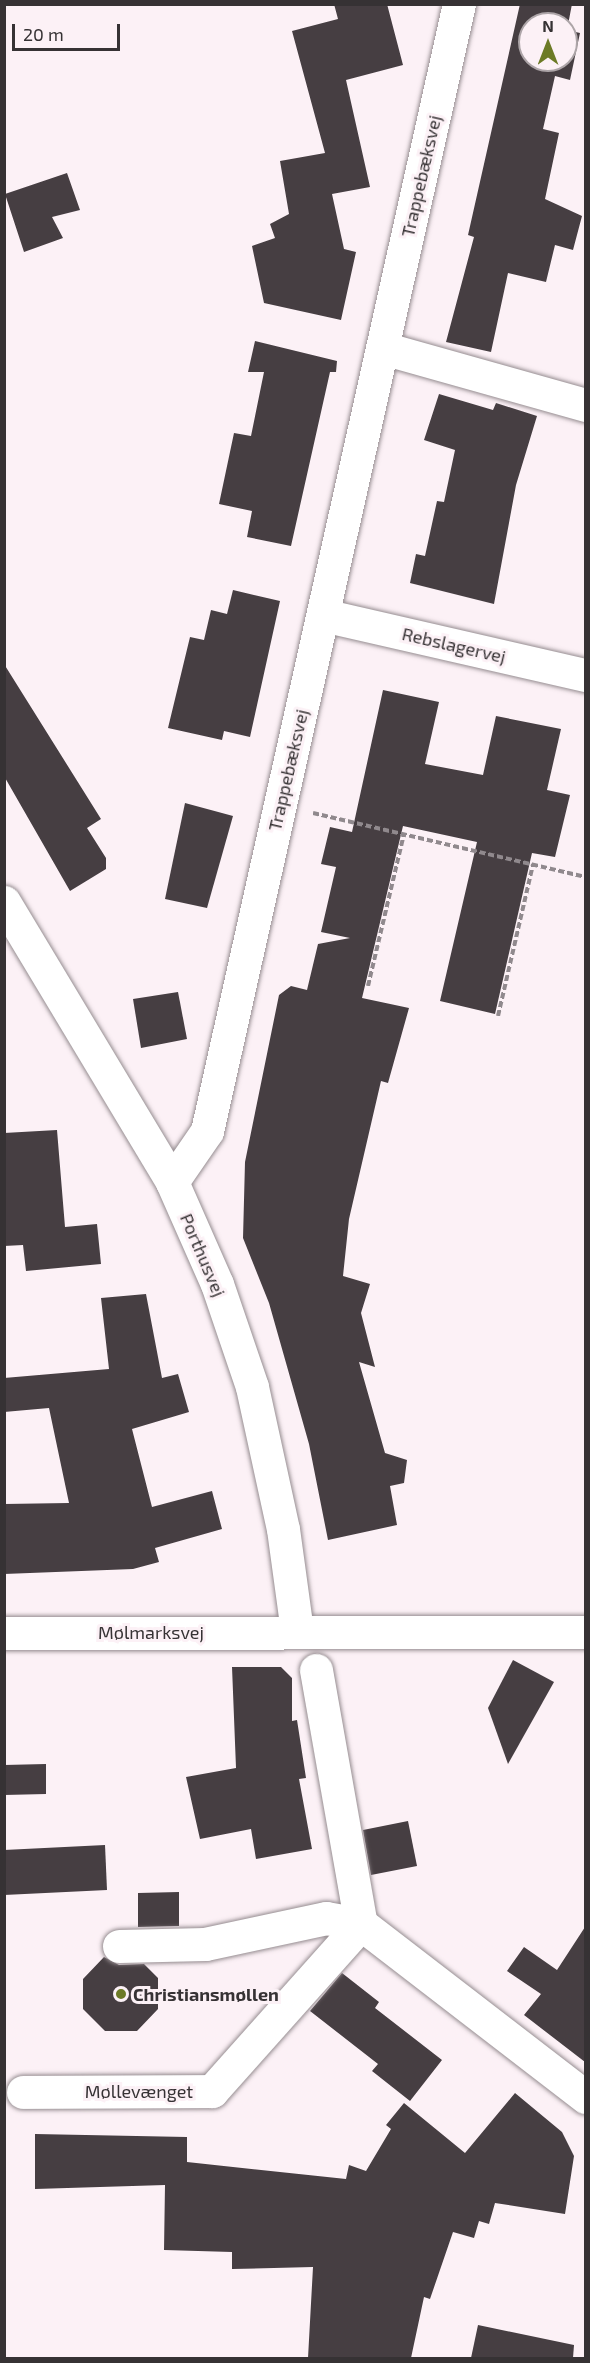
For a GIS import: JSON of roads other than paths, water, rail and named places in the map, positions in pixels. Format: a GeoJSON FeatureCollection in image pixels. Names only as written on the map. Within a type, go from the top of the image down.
{"type":"FeatureCollection","features":[{"type":"Feature","properties":{"kind":"street","name":"Trappebæksvej"},"geometry":{"type":"LineString","coordinates":[[172,1182],[207,1131],[459,4]]}},
{"type":"Feature","properties":{"kind":"street"},"geometry":{"type":"LineString","coordinates":[[382,348],[585,405]]}},
{"type":"Feature","properties":{"kind":"street","name":"Rebslagervej"},"geometry":{"type":"LineString","coordinates":[[323,615],[585,675]]}},
{"type":"Feature","properties":{"kind":"street","name":"Porthusvej"},"geometry":{"type":"LineString","coordinates":[[4,902],[172,1182],[217,1284],[252,1387],[305,1631]]}},
{"type":"Feature","properties":{"kind":"street","name":"Mølmarksvej"},"geometry":{"type":"LineString","coordinates":[[4,1633],[585,1632]]}},
{"type":"Feature","properties":{"kind":"street"},"geometry":{"type":"LineString","coordinates":[[316,1670],[362,1924]]}},
{"type":"Feature","properties":{"kind":"street"},"geometry":{"type":"LineString","coordinates":[[118,1946],[205,1944],[326,1918],[362,1924],[585,2097]]}},
{"type":"Feature","properties":{"kind":"street","name":"Møllevænget"},"geometry":{"type":"LineString","coordinates":[[23,2092],[212,2091],[362,1924]]}},
{"type":"Feature","properties":{"kind":"place","name":"Christiansmøllen"},"geometry":{"type":"Point","coordinates":[121,1994]}}]}
